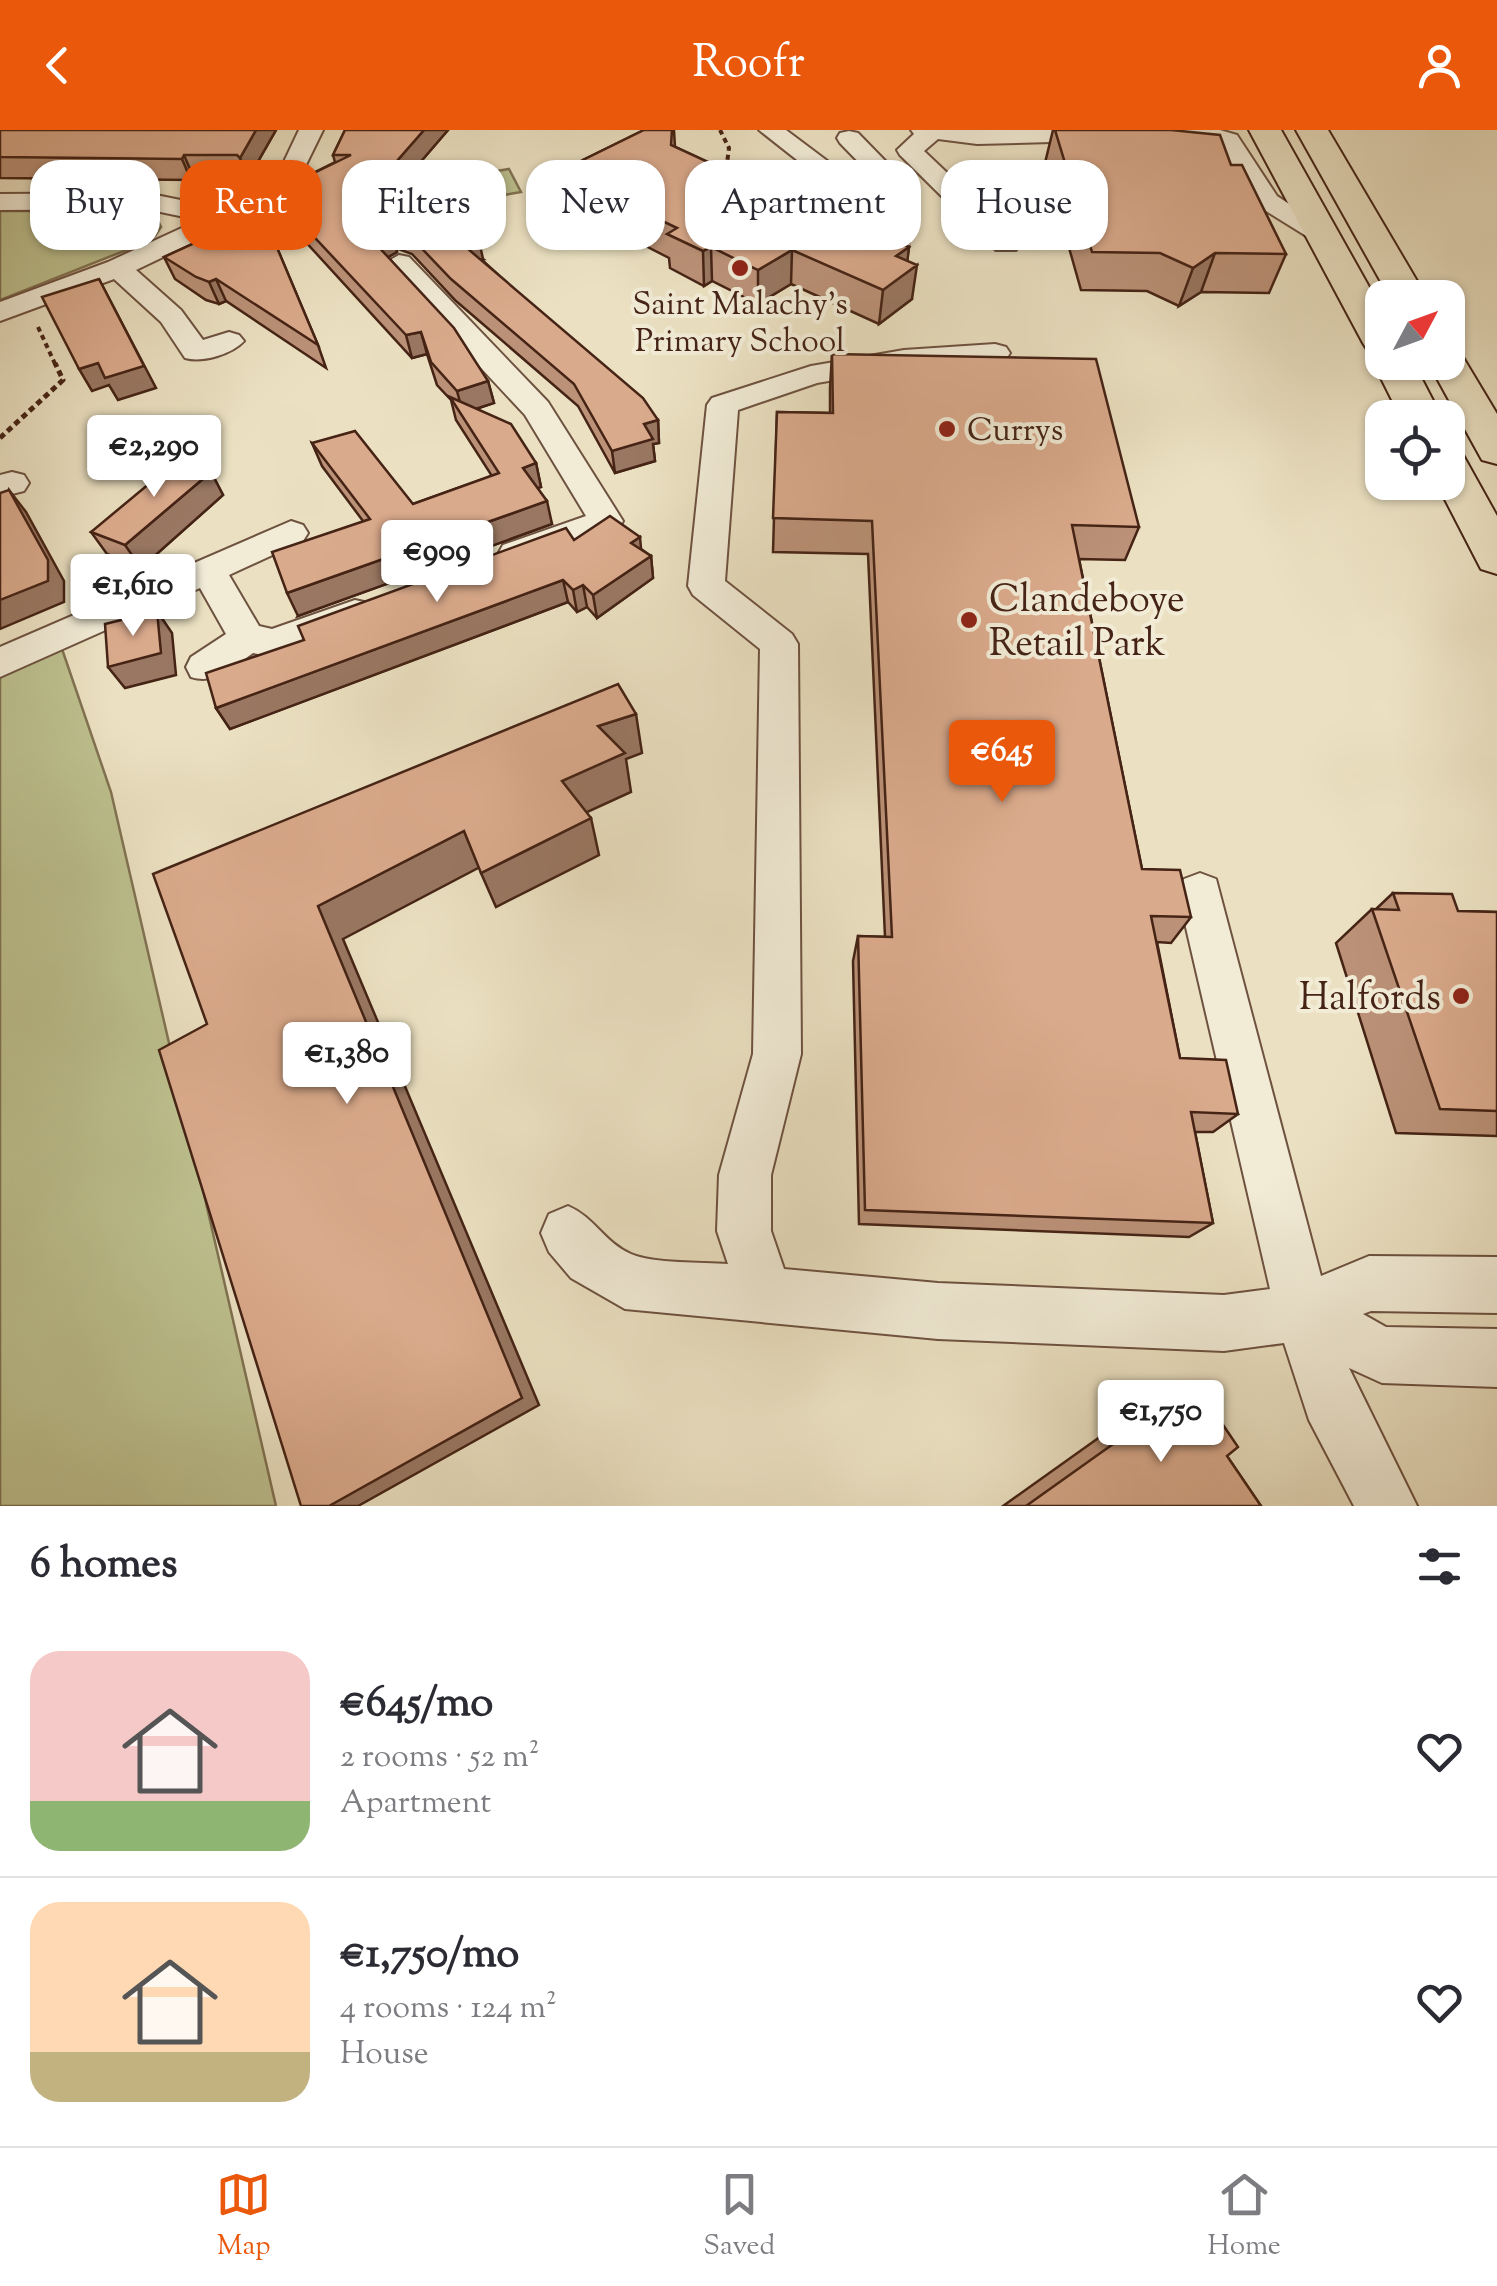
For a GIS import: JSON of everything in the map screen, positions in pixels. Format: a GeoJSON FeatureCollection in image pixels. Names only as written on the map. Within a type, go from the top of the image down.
{"type":"FeatureCollection","features":[{"type":"Feature","properties":{"kind":"highway"},"geometry":{"type":"LineString","coordinates":[[1265,130],[1365,312]]}},
{"type":"Feature","properties":{"kind":"highway"},"geometry":{"type":"LineString","coordinates":[[1288,130],[1333,210],[1327,241]]}},
{"type":"Feature","properties":{"kind":"highway"},"geometry":{"type":"LineString","coordinates":[[1312,130],[1399,280]]}},
{"type":"Feature","properties":{"kind":"highway"},"geometry":{"type":"LineString","coordinates":[[1456,380],[1497,450]]}},
{"type":"Feature","properties":{"kind":"highway"},"geometry":{"type":"LineString","coordinates":[[1465,497],[1497,558]]}},
{"type":"Feature","properties":{"kind":"street"},"geometry":{"type":"LineString","coordinates":[[297,160],[311,130]]}},
{"type":"Feature","properties":{"kind":"street"},"geometry":{"type":"LineString","coordinates":[[772,130],[901,229],[900,236],[860,255]]}},
{"type":"Feature","properties":{"kind":"street"},"geometry":{"type":"LineString","coordinates":[[850,138],[878,167],[921,138],[1198,130],[1228,140],[1267,201],[1327,241]]}},
{"type":"Feature","properties":{"kind":"street"},"geometry":{"type":"LineString","coordinates":[[921,138],[941,163]]}},
{"type":"Feature","properties":{"kind":"street"},"geometry":{"type":"LineString","coordinates":[[0,202],[146,201],[180,208]]}},
{"type":"Feature","properties":{"kind":"street"},"geometry":{"type":"LineString","coordinates":[[0,312],[118,268],[180,238]]}},
{"type":"Feature","properties":{"kind":"street"},"geometry":{"type":"LineString","coordinates":[[399,263],[537,410],[543,442],[622,516],[476,568]]}},
{"type":"Feature","properties":{"kind":"street"},"geometry":{"type":"LineString","coordinates":[[118,268],[170,316],[196,352],[229,341]]}},
{"type":"Feature","properties":{"kind":"street"},"geometry":{"type":"LineString","coordinates":[[766,1295],[744,1231],[746,1175],[778,1054],[780,644],[706,586],[723,404],[811,375],[904,359],[995,352]]}},
{"type":"Feature","properties":{"kind":"street"},"geometry":{"type":"LineString","coordinates":[[0,663],[209,572],[264,536]]}},
{"type":"Feature","properties":{"kind":"street"},"geometry":{"type":"LineString","coordinates":[[209,572],[247,638]]}},
{"type":"Feature","properties":{"kind":"street"},"geometry":{"type":"LineString","coordinates":[[204,667],[247,638],[273,643],[384,602]]}},
{"type":"Feature","properties":{"kind":"street"},"geometry":{"type":"LineString","coordinates":[[1200,893],[1303,1313],[1330,1399],[1388,1506]]}},
{"type":"Feature","properties":{"kind":"street"},"geometry":{"type":"LineString","coordinates":[[568,1233],[590,1258],[625,1282],[938,1311],[1224,1322],[1303,1313],[1369,1282],[1497,1285]]}},
{"type":"Feature","properties":{"kind":"street"},"geometry":{"type":"LineString","coordinates":[[1303,1313],[1382,1355],[1497,1358]]}},
{"type":"Feature","properties":{"kind":"path"},"geometry":{"type":"LineString","coordinates":[[720,130],[729,148],[727,160]]}},
{"type":"Feature","properties":{"kind":"path"},"geometry":{"type":"LineString","coordinates":[[0,438],[63,380],[27,304]]}},
{"type":"Feature","properties":{"kind":"green space"},"geometry":{"type":"Polygon","coordinates":[[[509,169],[521,192],[506,195],[509,169]]]}},
{"type":"Feature","properties":{"kind":"green space"},"geometry":{"type":"Polygon","coordinates":[[[0,211],[30,211],[30,250],[126,250],[0,300],[0,211]]]}},
{"type":"Feature","properties":{"kind":"green space"},"geometry":{"type":"Polygon","coordinates":[[[62,649],[111,792],[276,1506],[0,1506],[0,674],[62,649]]]}},
{"type":"Feature","properties":{"kind":"building"},"geometry":{"type":"Polygon","coordinates":[[[0,130],[256,130],[240,158],[184,155],[182,159],[0,157],[0,130]]]}},
{"type":"Feature","properties":{"kind":"building"},"geometry":{"type":"Polygon","coordinates":[[[345,130],[424,130],[398,160],[342,160],[342,250],[382,250],[454,328],[488,381],[457,391],[431,362],[421,332],[406,335],[322,245],[322,169],[351,155],[333,155],[345,130]]]}},
{"type":"Feature","properties":{"kind":"building"},"geometry":{"type":"Polygon","coordinates":[[[644,130],[672,130],[671,145],[704,160],[685,160],[685,242],[667,234],[677,228],[665,222],[665,160],[583,160],[644,130]]]}},
{"type":"Feature","properties":{"kind":"building"},"geometry":{"type":"Polygon","coordinates":[[[1055,130],[1171,130],[1220,135],[1231,165],[1242,165],[1286,254],[1215,253],[1193,268],[1160,253],[1092,252],[1108,250],[1108,160],[1064,160],[1055,130]]]}},
{"type":"Feature","properties":{"kind":"building"},"geometry":{"type":"Polygon","coordinates":[[[180,250],[278,250],[318,345],[216,279],[209,282],[196,277],[164,257],[180,250]]]}},
{"type":"Feature","properties":{"kind":"building"},"geometry":{"type":"Polygon","coordinates":[[[423,250],[469,250],[643,398],[658,420],[644,424],[653,439],[612,451],[574,384],[451,279],[423,250]]]}},
{"type":"Feature","properties":{"kind":"building"},"geometry":{"type":"Polygon","coordinates":[[[717,250],[792,250],[758,270],[717,250]]]}},
{"type":"Feature","properties":{"kind":"building"},"geometry":{"type":"Polygon","coordinates":[[[792,250],[905,250],[896,256],[917,265],[883,290],[792,250]]]}},
{"type":"Feature","properties":{"kind":"building"},"geometry":{"type":"Polygon","coordinates":[[[99,279],[144,366],[105,378],[98,363],[79,369],[42,297],[99,279]]]}},
{"type":"Feature","properties":{"kind":"building"},"geometry":{"type":"Polygon","coordinates":[[[832,354],[1096,359],[1139,527],[1072,525],[1142,869],[1180,870],[1191,917],[1151,916],[1180,1058],[1226,1060],[1238,1114],[1191,1112],[1213,1223],[865,1210],[858,936],[892,937],[872,521],[773,518],[777,412],[833,413],[832,354]]]}},
{"type":"Feature","properties":{"kind":"building"},"geometry":{"type":"Polygon","coordinates":[[[450,397],[511,424],[536,463],[523,468],[547,501],[287,593],[272,552],[370,519],[312,443],[355,431],[413,504],[499,473],[450,397]]]}},
{"type":"Feature","properties":{"kind":"building"},"geometry":{"type":"Polygon","coordinates":[[[191,449],[211,472],[125,545],[91,532],[191,449]]]}},
{"type":"Feature","properties":{"kind":"building"},"geometry":{"type":"Polygon","coordinates":[[[9,490],[48,560],[48,581],[0,600],[0,493],[9,490]]]}},
{"type":"Feature","properties":{"kind":"building"},"geometry":{"type":"Polygon","coordinates":[[[610,516],[640,537],[631,543],[651,556],[593,595],[583,585],[573,590],[563,580],[216,708],[206,673],[304,640],[298,626],[566,528],[574,540],[610,516]]]}},
{"type":"Feature","properties":{"kind":"building"},"geometry":{"type":"Polygon","coordinates":[[[157,611],[161,653],[108,667],[105,624],[157,611]]]}},
{"type":"Feature","properties":{"kind":"building"},"geometry":{"type":"Polygon","coordinates":[[[618,684],[636,714],[598,726],[625,753],[562,781],[591,818],[481,873],[464,831],[318,906],[522,1398],[329,1506],[301,1506],[159,1050],[207,1024],[153,874],[618,684]]]}},
{"type":"Feature","properties":{"kind":"building"},"geometry":{"type":"Polygon","coordinates":[[[1393,893],[1452,894],[1458,911],[1497,912],[1497,1111],[1440,1109],[1372,909],[1399,910],[1393,893]]]}},
{"type":"Feature","properties":{"kind":"building"},"geometry":{"type":"Polygon","coordinates":[[[1196,1385],[1238,1447],[1227,1456],[1261,1506],[1026,1506],[1196,1385]]]}},
{"type":"Feature","properties":{"kind":"place","name":"Saint Malachy's Primary School"},"geometry":{"type":"Point","coordinates":[740,268]}},
{"type":"Feature","properties":{"kind":"place","name":"Currys"},"geometry":{"type":"Point","coordinates":[947,429]}},
{"type":"Feature","properties":{"kind":"place","name":"Clandeboye Retail Park"},"geometry":{"type":"Point","coordinates":[969,620]}},
{"type":"Feature","properties":{"kind":"place","name":"Halfords"},"geometry":{"type":"Point","coordinates":[1461,996]}}]}
